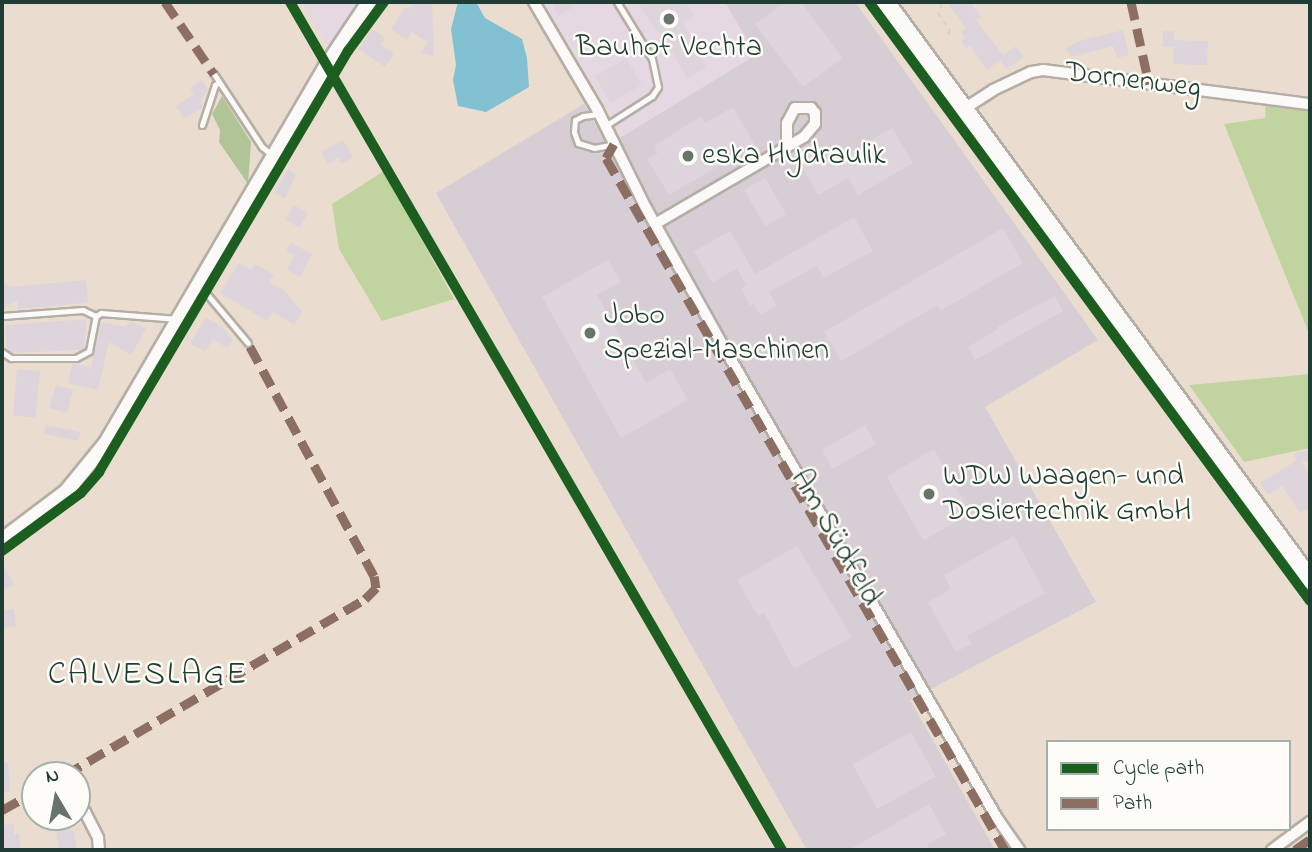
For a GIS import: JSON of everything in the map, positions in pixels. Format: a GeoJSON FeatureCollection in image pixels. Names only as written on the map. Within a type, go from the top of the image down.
{"type":"FeatureCollection","features":[{"type":"Feature","properties":{"kind":"main road"},"geometry":{"type":"LineString","coordinates":[[885,2],[1310,580]]}},
{"type":"Feature","properties":{"kind":"street"},"geometry":{"type":"LineString","coordinates":[[2,540],[66,492],[87,470],[179,319],[273,156],[369,2]]}},
{"type":"Feature","properties":{"kind":"street","name":"Am Südfeld"},"geometry":{"type":"LineString","coordinates":[[534,2],[599,114],[655,224],[920,687],[1019,850]]}},
{"type":"Feature","properties":{"kind":"street","name":"Dornenweg"},"geometry":{"type":"LineString","coordinates":[[964,109],[993,90],[1031,72],[1043,70],[1310,104]]}},
{"type":"Feature","properties":{"kind":"street"},"geometry":{"type":"LineString","coordinates":[[655,224],[787,145]]}},
{"type":"Feature","properties":{"kind":"street"},"geometry":{"type":"LineString","coordinates":[[1272,850],[1310,822]]}},
{"type":"Feature","properties":{"kind":"street"},"geometry":{"type":"LineString","coordinates":[[91,824],[98,838],[99,850]]}},
{"type":"Feature","properties":{"kind":"lane"},"geometry":{"type":"LineString","coordinates":[[604,126],[652,96],[658,87],[652,59],[617,2]]}},
{"type":"Feature","properties":{"kind":"lane"},"geometry":{"type":"LineString","coordinates":[[214,74],[262,147],[273,156]]}},
{"type":"Feature","properties":{"kind":"lane"},"geometry":{"type":"LineString","coordinates":[[202,125],[215,85],[219,82]]}},
{"type":"Feature","properties":{"kind":"lane"},"geometry":{"type":"LineString","coordinates":[[599,114],[575,120],[574,132],[578,143],[594,148],[614,144]]}},
{"type":"Feature","properties":{"kind":"lane"},"geometry":{"type":"LineString","coordinates":[[198,286],[206,290],[248,343]]}},
{"type":"Feature","properties":{"kind":"lane"},"geometry":{"type":"LineString","coordinates":[[2,316],[83,310],[96,316]]}},
{"type":"Feature","properties":{"kind":"lane"},"geometry":{"type":"LineString","coordinates":[[2,352],[11,358],[76,358],[89,351],[96,316],[101,313],[179,319]]}},
{"type":"Feature","properties":{"kind":"path"},"geometry":{"type":"LineString","coordinates":[[942,3],[938,13],[950,30],[947,37]]}},
{"type":"Feature","properties":{"kind":"shaded area"},"geometry":{"type":"Polygon","coordinates":[[[302,2],[359,2],[328,47],[302,2]]]}},
{"type":"Feature","properties":{"kind":"shaded area"},"geometry":{"type":"Polygon","coordinates":[[[544,2],[725,2],[756,55],[623,136],[544,2]]]}},
{"type":"Feature","properties":{"kind":"shaded area"},"geometry":{"type":"Polygon","coordinates":[[[725,2],[855,2],[1098,340],[985,407],[1096,602],[910,700],[995,850],[807,850],[436,193],[584,104],[604,140],[623,136],[756,55],[725,2]]]}},
{"type":"Feature","properties":{"kind":"green space"},"geometry":{"type":"Polygon","coordinates":[[[222,96],[251,142],[248,184],[219,142],[220,130],[212,114],[222,96]]]}},
{"type":"Feature","properties":{"kind":"green space"},"geometry":{"type":"Polygon","coordinates":[[[1266,103],[1310,109],[1310,336],[1224,124],[1265,118],[1266,103]]]}},
{"type":"Feature","properties":{"kind":"green space"},"geometry":{"type":"Polygon","coordinates":[[[384,171],[454,299],[382,321],[339,249],[332,204],[384,171]]]}},
{"type":"Feature","properties":{"kind":"green space"},"geometry":{"type":"Polygon","coordinates":[[[1310,374],[1310,448],[1244,462],[1189,385],[1310,374]]]}},
{"type":"Feature","properties":{"kind":"water"},"geometry":{"type":"Polygon","coordinates":[[[458,2],[476,2],[485,18],[522,39],[527,58],[529,87],[486,112],[458,106],[453,80],[456,65],[451,29],[458,2]]]}},
{"type":"Feature","properties":{"kind":"building"},"geometry":{"type":"Polygon","coordinates":[[[415,2],[432,2],[434,56],[421,53],[427,42],[412,32],[407,40],[391,29],[405,7],[408,9],[415,2]]]}},
{"type":"Feature","properties":{"kind":"building"},"geometry":{"type":"Polygon","coordinates":[[[551,2],[581,2],[559,16],[551,2]]]}},
{"type":"Feature","properties":{"kind":"building"},"geometry":{"type":"Polygon","coordinates":[[[637,2],[685,2],[694,15],[683,23],[706,67],[687,79],[664,36],[662,38],[637,2]]]}},
{"type":"Feature","properties":{"kind":"building"},"geometry":{"type":"Polygon","coordinates":[[[785,2],[801,2],[843,58],[803,87],[755,24],[785,2]]]}},
{"type":"Feature","properties":{"kind":"building"},"geometry":{"type":"Polygon","coordinates":[[[947,2],[970,2],[981,17],[976,20],[1003,55],[1016,46],[1024,57],[1006,69],[1000,60],[987,70],[970,46],[966,48],[961,41],[965,38],[961,32],[966,28],[947,2]]]}},
{"type":"Feature","properties":{"kind":"building"},"geometry":{"type":"Polygon","coordinates":[[[372,29],[385,38],[381,45],[394,53],[385,67],[358,49],[372,29]]]}},
{"type":"Feature","properties":{"kind":"building"},"geometry":{"type":"Polygon","coordinates":[[[1123,30],[1129,55],[1117,58],[1113,46],[1071,57],[1065,49],[1079,41],[1123,30]]]}},
{"type":"Feature","properties":{"kind":"building"},"geometry":{"type":"Polygon","coordinates":[[[1163,31],[1174,31],[1174,47],[1163,47],[1163,31]]]}},
{"type":"Feature","properties":{"kind":"building"},"geometry":{"type":"Polygon","coordinates":[[[1174,40],[1208,41],[1207,65],[1173,64],[1174,40]]]}},
{"type":"Feature","properties":{"kind":"building"},"geometry":{"type":"Polygon","coordinates":[[[626,58],[642,85],[611,103],[595,77],[626,58]]]}},
{"type":"Feature","properties":{"kind":"building"},"geometry":{"type":"Polygon","coordinates":[[[202,80],[208,90],[201,99],[202,108],[184,119],[176,106],[194,94],[190,88],[202,80]]]}},
{"type":"Feature","properties":{"kind":"building","name":"eska Hydraulik"},"geometry":{"type":"Polygon","coordinates":[[[733,107],[755,145],[669,195],[647,159],[658,153],[654,146],[701,116],[705,123],[733,107]]]}},
{"type":"Feature","properties":{"kind":"building"},"geometry":{"type":"Polygon","coordinates":[[[892,128],[913,163],[858,195],[848,178],[818,195],[798,159],[820,147],[830,164],[892,128]]]}},
{"type":"Feature","properties":{"kind":"building"},"geometry":{"type":"Polygon","coordinates":[[[343,140],[353,157],[342,164],[338,158],[328,164],[321,152],[343,140]]]}},
{"type":"Feature","properties":{"kind":"building"},"geometry":{"type":"Polygon","coordinates":[[[288,169],[296,174],[285,199],[274,192],[288,169]]]}},
{"type":"Feature","properties":{"kind":"building"},"geometry":{"type":"Polygon","coordinates":[[[765,178],[786,214],[765,226],[744,190],[765,178]]]}},
{"type":"Feature","properties":{"kind":"building"},"geometry":{"type":"Polygon","coordinates":[[[294,205],[308,213],[299,228],[286,220],[294,205]]]}},
{"type":"Feature","properties":{"kind":"building"},"geometry":{"type":"Polygon","coordinates":[[[854,217],[873,251],[824,278],[817,266],[769,292],[777,306],[760,315],[754,304],[750,306],[741,288],[746,285],[737,268],[712,283],[694,251],[730,231],[755,274],[854,217]]]}},
{"type":"Feature","properties":{"kind":"building"},"geometry":{"type":"Polygon","coordinates":[[[1003,228],[1023,263],[940,311],[938,305],[841,361],[824,332],[1003,228]]]}},
{"type":"Feature","properties":{"kind":"building"},"geometry":{"type":"Polygon","coordinates":[[[291,243],[312,254],[300,277],[287,270],[294,255],[286,251],[291,243]]]}},
{"type":"Feature","properties":{"kind":"building","name":"Jobo Spezial-Maschinen"},"geometry":{"type":"Polygon","coordinates":[[[608,260],[621,282],[597,295],[646,383],[670,369],[688,400],[621,438],[542,297],[608,260]]]}},
{"type":"Feature","properties":{"kind":"building"},"geometry":{"type":"Polygon","coordinates":[[[239,263],[251,270],[255,264],[274,275],[269,282],[285,291],[302,312],[294,325],[273,312],[267,321],[220,293],[239,263]]]}},
{"type":"Feature","properties":{"kind":"building"},"geometry":{"type":"Polygon","coordinates":[[[86,280],[88,303],[18,309],[17,300],[2,309],[2,282],[10,287],[86,280]]]}},
{"type":"Feature","properties":{"kind":"building"},"geometry":{"type":"Polygon","coordinates":[[[1055,296],[1063,311],[975,360],[968,347],[998,329],[997,327],[1055,296]]]}},
{"type":"Feature","properties":{"kind":"building"},"geometry":{"type":"Polygon","coordinates":[[[206,318],[221,326],[233,339],[227,348],[213,339],[205,352],[190,343],[206,318]]]}},
{"type":"Feature","properties":{"kind":"building"},"geometry":{"type":"Polygon","coordinates":[[[87,319],[84,348],[80,350],[13,353],[7,349],[5,325],[87,319]]]}},
{"type":"Feature","properties":{"kind":"building"},"geometry":{"type":"Polygon","coordinates":[[[131,321],[146,329],[131,355],[109,342],[98,390],[68,383],[73,363],[90,367],[90,371],[101,322],[126,327],[131,321]]]}},
{"type":"Feature","properties":{"kind":"building"},"geometry":{"type":"Polygon","coordinates":[[[17,369],[40,371],[36,418],[13,416],[17,369]]]}},
{"type":"Feature","properties":{"kind":"building"},"geometry":{"type":"Polygon","coordinates":[[[56,385],[73,390],[67,413],[49,408],[56,385]]]}},
{"type":"Feature","properties":{"kind":"building"},"geometry":{"type":"Polygon","coordinates":[[[46,425],[80,432],[78,441],[44,434],[46,425]]]}},
{"type":"Feature","properties":{"kind":"building"},"geometry":{"type":"Polygon","coordinates":[[[865,425],[876,444],[833,469],[822,450],[865,425]]]}},
{"type":"Feature","properties":{"kind":"building","name":"WDW Waagen- und Dosiertechnik GmbH"},"geometry":{"type":"Polygon","coordinates":[[[934,449],[971,513],[923,541],[886,476],[934,449]]]}},
{"type":"Feature","properties":{"kind":"building"},"geometry":{"type":"Polygon","coordinates":[[[1310,450],[1310,460],[1302,462],[1310,474],[1310,507],[1300,513],[1282,486],[1268,495],[1260,483],[1296,461],[1294,453],[1310,450]]]}},
{"type":"Feature","properties":{"kind":"building"},"geometry":{"type":"Polygon","coordinates":[[[1014,536],[1045,593],[967,636],[971,644],[956,652],[928,602],[951,589],[944,575],[1014,536]]]}},
{"type":"Feature","properties":{"kind":"building"},"geometry":{"type":"Polygon","coordinates":[[[797,546],[852,637],[794,669],[764,613],[758,616],[737,580],[797,546]]]}},
{"type":"Feature","properties":{"kind":"building"},"geometry":{"type":"Polygon","coordinates":[[[2,565],[14,584],[2,591],[2,565]]]}},
{"type":"Feature","properties":{"kind":"building"},"geometry":{"type":"Polygon","coordinates":[[[14,609],[16,626],[2,628],[2,611],[14,609]]]}},
{"type":"Feature","properties":{"kind":"building"},"geometry":{"type":"Polygon","coordinates":[[[911,732],[936,777],[877,809],[852,764],[911,732]]]}},
{"type":"Feature","properties":{"kind":"building"},"geometry":{"type":"Polygon","coordinates":[[[2,763],[8,763],[10,792],[2,792],[2,763]]]}},
{"type":"Feature","properties":{"kind":"building"},"geometry":{"type":"Polygon","coordinates":[[[929,804],[946,834],[927,845],[930,850],[849,850],[929,804]]]}},
{"type":"Feature","properties":{"kind":"building"},"geometry":{"type":"Polygon","coordinates":[[[14,824],[14,834],[19,834],[20,848],[2,850],[2,825],[14,824]]]}},
{"type":"Feature","properties":{"kind":"building"},"geometry":{"type":"Polygon","coordinates":[[[56,831],[74,831],[77,850],[59,850],[56,831]]]}},
{"type":"Feature","properties":{"kind":"marked path"},"geometry":{"type":"LineString","coordinates":[[165,2],[214,74]]}},
{"type":"Feature","properties":{"kind":"marked path"},"geometry":{"type":"LineString","coordinates":[[1131,2],[1149,84]]}},
{"type":"Feature","properties":{"kind":"marked path"},"geometry":{"type":"LineString","coordinates":[[614,144],[606,158],[1005,850]]}},
{"type":"Feature","properties":{"kind":"marked path"},"geometry":{"type":"LineString","coordinates":[[89,761],[365,599],[376,588],[374,576],[248,343]]}},
{"type":"Feature","properties":{"kind":"marked path"},"geometry":{"type":"LineString","coordinates":[[2,810],[21,800]]}},
{"type":"Feature","properties":{"kind":"marked path"},"geometry":{"type":"LineString","coordinates":[[1295,850],[1310,839]]}},
{"type":"Feature","properties":{"kind":"cycle path"},"geometry":{"type":"LineString","coordinates":[[290,2],[782,850]]}},
{"type":"Feature","properties":{"kind":"cycle path"},"geometry":{"type":"LineString","coordinates":[[2,551],[81,493],[99,472],[348,51],[384,2]]}},
{"type":"Feature","properties":{"kind":"cycle path"},"geometry":{"type":"LineString","coordinates":[[869,2],[1310,601]]}},
{"type":"Feature","properties":{"kind":"place","name":"Bauhof Vechta"},"geometry":{"type":"Point","coordinates":[669,19]}},
{"type":"Feature","properties":{"kind":"place","name":"eska Hydraulik"},"geometry":{"type":"Point","coordinates":[688,156]}},
{"type":"Feature","properties":{"kind":"place","name":"Jobo Spezial-Maschinen"},"geometry":{"type":"Point","coordinates":[590,333]}},
{"type":"Feature","properties":{"kind":"place","name":"WDW Waagen- und Dosiertechnik GmbH"},"geometry":{"type":"Point","coordinates":[929,494]}},
{"type":"Feature","properties":{"kind":"district","name":"CALVESLAGE"},"geometry":{"type":"Point","coordinates":[148,676]}}]}
